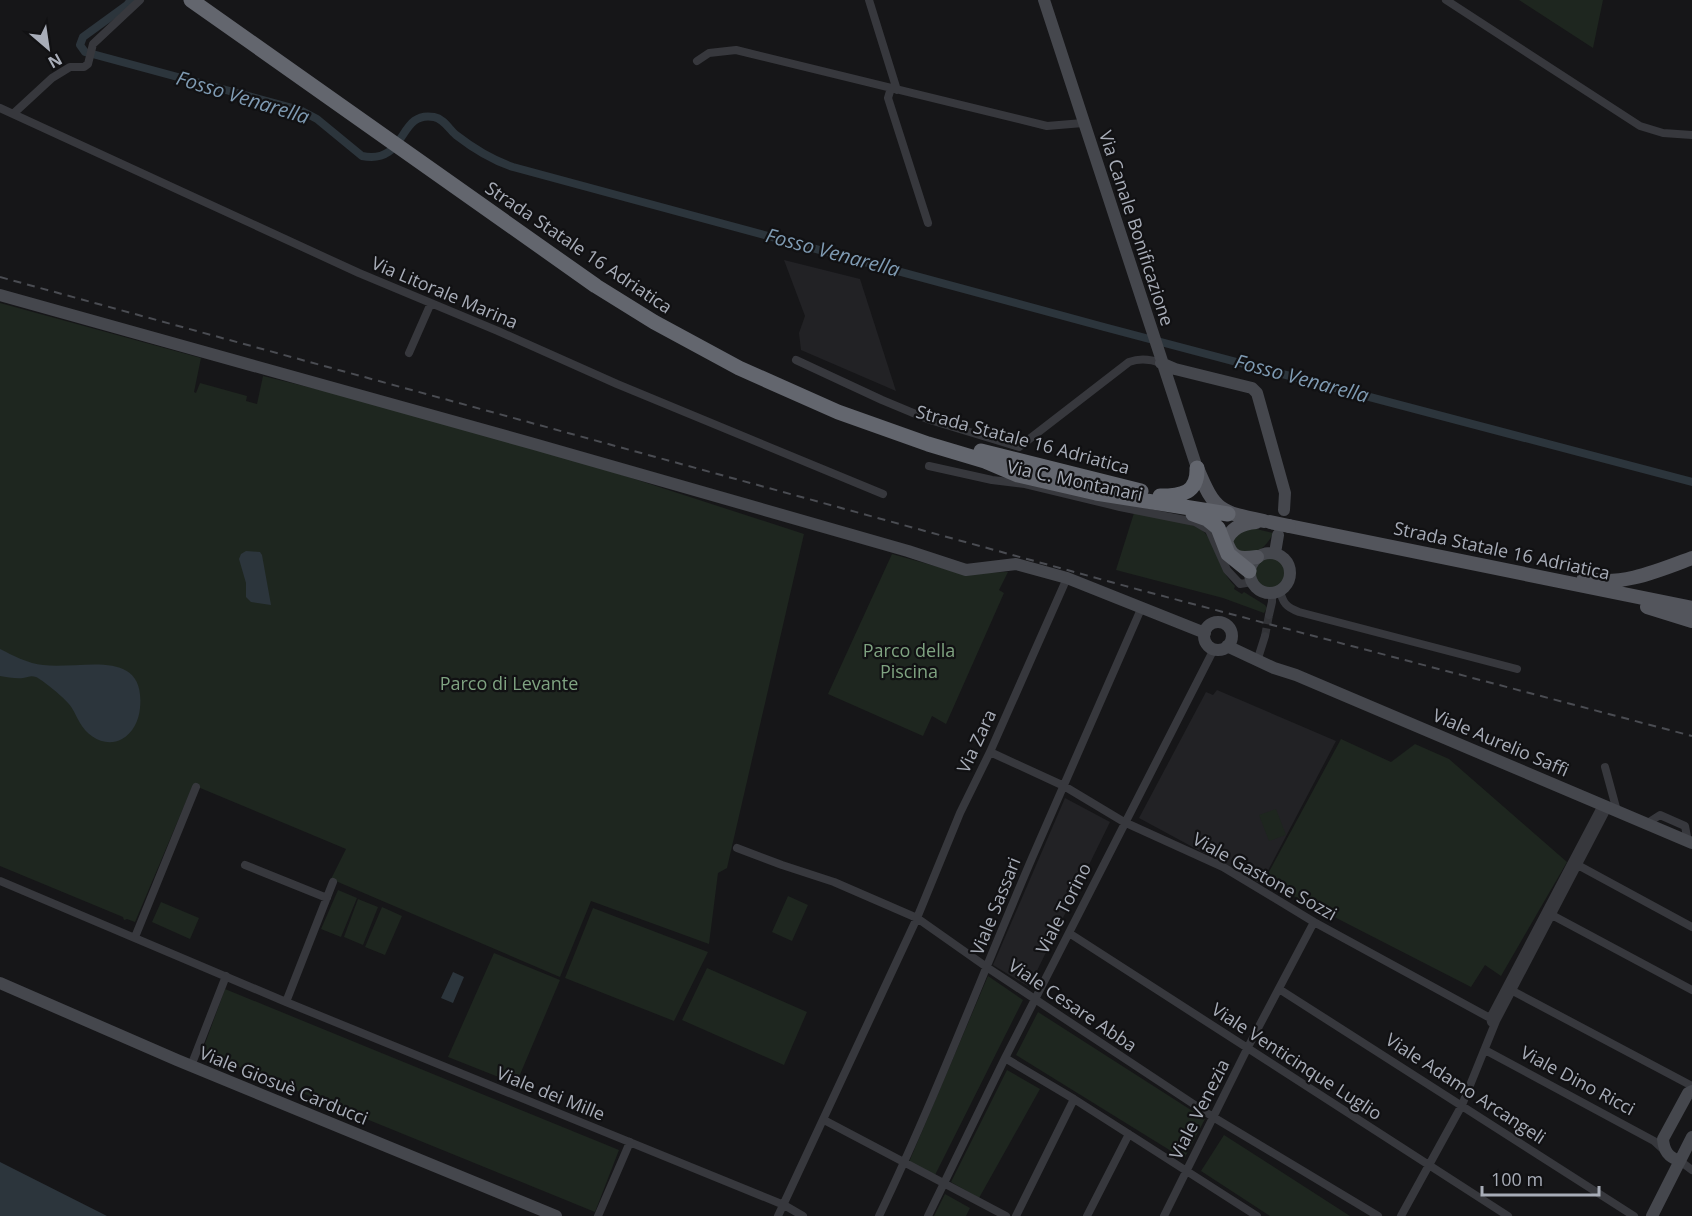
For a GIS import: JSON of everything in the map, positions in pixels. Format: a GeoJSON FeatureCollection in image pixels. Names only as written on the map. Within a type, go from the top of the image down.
{"type":"FeatureCollection","features":[{"type":"Feature","properties":{"kind":"highway","name":"Strada Statale 16 Adriatica"},"geometry":{"type":"LineString","coordinates":[[191,0],[388,134]]}},
{"type":"Feature","properties":{"kind":"highway","name":"Strada Statale 16 Adriatica"},"geometry":{"type":"LineString","coordinates":[[209,0],[410,151],[663,316],[748,361],[842,403],[929,435],[1155,499],[1228,514]]}},
{"type":"Feature","properties":{"kind":"highway"},"geometry":{"type":"LineString","coordinates":[[1155,499],[1185,493],[1192,488],[1197,480],[1197,468]]}},
{"type":"Feature","properties":{"kind":"highway"},"geometry":{"type":"LineString","coordinates":[[1155,499],[1213,522],[1218,528],[1228,554],[1250,577]]}},
{"type":"Feature","properties":{"kind":"main road"},"geometry":{"type":"LineString","coordinates":[[1197,468],[1209,496],[1228,514]]}},
{"type":"Feature","properties":{"kind":"main road","name":"Strada Statale 16 Adriatica"},"geometry":{"type":"LineString","coordinates":[[1228,514],[1267,522],[1284,531],[1692,608]]}},
{"type":"Feature","properties":{"kind":"main road"},"geometry":{"type":"LineString","coordinates":[[1257,557],[1239,559],[1232,554],[1226,541],[1232,530],[1238,527],[1249,523],[1267,522]]}},
{"type":"Feature","properties":{"kind":"main road"},"geometry":{"type":"LineString","coordinates":[[1510,572],[1555,571],[1590,580],[1624,579],[1692,558]]}},
{"type":"Feature","properties":{"kind":"main road"},"geometry":{"type":"LineString","coordinates":[[1591,588],[1692,621]]}},
{"type":"Feature","properties":{"kind":"street"},"geometry":{"type":"LineString","coordinates":[[14,114],[52,78],[70,67],[84,68],[88,64],[93,44],[140,0]]}},
{"type":"Feature","properties":{"kind":"street"},"geometry":{"type":"LineString","coordinates":[[869,0],[894,89],[888,98],[928,223]]}},
{"type":"Feature","properties":{"kind":"street","name":"Via Canale Bonificazione"},"geometry":{"type":"LineString","coordinates":[[1044,0],[1197,468]]}},
{"type":"Feature","properties":{"kind":"street"},"geometry":{"type":"LineString","coordinates":[[1446,0],[1640,126],[1663,133],[1692,135]]}},
{"type":"Feature","properties":{"kind":"street"},"geometry":{"type":"LineString","coordinates":[[697,60],[709,53],[736,50],[1047,126],[1083,123]]}},
{"type":"Feature","properties":{"kind":"street","name":"Via Litorale Marina"},"geometry":{"type":"LineString","coordinates":[[0,108],[358,273],[617,384],[883,494]]}},
{"type":"Feature","properties":{"kind":"street"},"geometry":{"type":"LineString","coordinates":[[0,295],[545,447],[966,570],[1016,564],[1067,578],[1205,633]]}},
{"type":"Feature","properties":{"kind":"street"},"geometry":{"type":"LineString","coordinates":[[409,353],[431,303]]}},
{"type":"Feature","properties":{"kind":"street"},"geometry":{"type":"LineString","coordinates":[[796,360],[930,420],[1019,447],[1129,362],[1136,360],[1161,361],[1175,369],[1252,388],[1257,393],[1285,493],[1284,510]]}},
{"type":"Feature","properties":{"kind":"street","name":"Via C. Montanari"},"geometry":{"type":"LineString","coordinates":[[929,466],[992,480],[1025,484],[1195,522],[1209,530],[1232,577],[1240,584],[1250,577]]}},
{"type":"Feature","properties":{"kind":"street"},"geometry":{"type":"LineString","coordinates":[[1275,554],[1284,531]]}},
{"type":"Feature","properties":{"kind":"street"},"geometry":{"type":"LineString","coordinates":[[1269,615],[1276,592],[1288,582],[1290,571],[1285,560],[1275,554],[1266,553],[1257,557],[1250,566],[1250,577],[1260,591],[1276,592]]}},
{"type":"Feature","properties":{"kind":"street","name":"Via Zara"},"geometry":{"type":"LineString","coordinates":[[778,1216],[917,918],[960,813],[990,752],[1067,578]]}},
{"type":"Feature","properties":{"kind":"street"},"geometry":{"type":"LineString","coordinates":[[1276,592],[1282,603],[1289,609],[1517,669]]}},
{"type":"Feature","properties":{"kind":"street","name":"Viale Sassari"},"geometry":{"type":"LineString","coordinates":[[879,1216],[904,1163],[1141,609]]}},
{"type":"Feature","properties":{"kind":"street"},"geometry":{"type":"LineString","coordinates":[[1220,622],[1230,629],[1229,643],[1219,650],[1208,645],[1205,633],[1209,626],[1220,622]]}},
{"type":"Feature","properties":{"kind":"street"},"geometry":{"type":"LineString","coordinates":[[1259,655],[1265,636]]}},
{"type":"Feature","properties":{"kind":"street","name":"Viale Aurelio Saffi"},"geometry":{"type":"LineString","coordinates":[[1229,643],[1259,655],[1296,675],[1690,843]]}},
{"type":"Feature","properties":{"kind":"street","name":"Viale Aurelio Saffi"},"geometry":{"type":"LineString","coordinates":[[1229,643],[1274,668],[1296,675]]}},
{"type":"Feature","properties":{"kind":"street","name":"Viale Torino"},"geometry":{"type":"LineString","coordinates":[[928,1216],[1124,822],[1178,724],[1214,649]]}},
{"type":"Feature","properties":{"kind":"street","name":"Viale Gastone Sozzi"},"geometry":{"type":"LineString","coordinates":[[990,752],[1064,786],[1124,822],[1222,867],[1314,922],[1490,1018]]}},
{"type":"Feature","properties":{"kind":"street"},"geometry":{"type":"LineString","coordinates":[[1401,1216],[1461,1105],[1510,989],[1575,864],[1609,808],[1605,767]]}},
{"type":"Feature","properties":{"kind":"street"},"geometry":{"type":"LineString","coordinates":[[135,937],[196,786]]}},
{"type":"Feature","properties":{"kind":"street","name":"Viale Cesare Abba"},"geometry":{"type":"LineString","coordinates":[[737,848],[834,882],[917,918],[1035,1000],[1213,1118],[1378,1216]]}},
{"type":"Feature","properties":{"kind":"street"},"geometry":{"type":"LineString","coordinates":[[1575,864],[1692,927]]}},
{"type":"Feature","properties":{"kind":"street"},"geometry":{"type":"LineString","coordinates":[[245,865],[327,898]]}},
{"type":"Feature","properties":{"kind":"street","name":"Viale dei Mille"},"geometry":{"type":"LineString","coordinates":[[0,881],[286,1002],[784,1205],[803,1216]]}},
{"type":"Feature","properties":{"kind":"street"},"geometry":{"type":"LineString","coordinates":[[286,1002],[333,882]]}},
{"type":"Feature","properties":{"kind":"street"},"geometry":{"type":"LineString","coordinates":[[1550,914],[1692,990]]}},
{"type":"Feature","properties":{"kind":"street","name":"Viale Venezia"},"geometry":{"type":"LineString","coordinates":[[1164,1216],[1247,1049],[1314,922]]}},
{"type":"Feature","properties":{"kind":"street","name":"Viale Venticinque Luglio"},"geometry":{"type":"LineString","coordinates":[[1069,933],[1508,1216]]}},
{"type":"Feature","properties":{"kind":"street"},"geometry":{"type":"LineString","coordinates":[[191,1066],[226,976]]}},
{"type":"Feature","properties":{"kind":"street","name":"Viale Giosuè Carducci"},"geometry":{"type":"LineString","coordinates":[[0,983],[191,1066],[556,1216]]}},
{"type":"Feature","properties":{"kind":"street","name":"Viale Adamo Arcangeli"},"geometry":{"type":"LineString","coordinates":[[1279,989],[1634,1216]]}},
{"type":"Feature","properties":{"kind":"street"},"geometry":{"type":"LineString","coordinates":[[1493,1029],[1490,1018],[1510,989]]}},
{"type":"Feature","properties":{"kind":"street"},"geometry":{"type":"LineString","coordinates":[[1510,989],[1681,1081],[1691,1090],[1658,1140],[1665,1152],[1692,1170]]}},
{"type":"Feature","properties":{"kind":"street","name":"Viale Dino Ricci"},"geometry":{"type":"LineString","coordinates":[[1485,1050],[1658,1140]]}},
{"type":"Feature","properties":{"kind":"street"},"geometry":{"type":"LineString","coordinates":[[1005,1058],[1074,1099],[1252,1215]]}},
{"type":"Feature","properties":{"kind":"street"},"geometry":{"type":"LineString","coordinates":[[1016,1216],[1074,1099]]}},
{"type":"Feature","properties":{"kind":"street"},"geometry":{"type":"LineString","coordinates":[[824,1120],[1006,1216]]}},
{"type":"Feature","properties":{"kind":"street"},"geometry":{"type":"LineString","coordinates":[[1087,1216],[1129,1134]]}},
{"type":"Feature","properties":{"kind":"street"},"geometry":{"type":"LineString","coordinates":[[1652,1216],[1692,1137]]}},
{"type":"Feature","properties":{"kind":"street"},"geometry":{"type":"LineString","coordinates":[[598,1216],[630,1142]]}},
{"type":"Feature","properties":{"kind":"shaded area"},"geometry":{"type":"Polygon","coordinates":[[[784,260],[860,279],[896,391],[801,350],[799,333],[805,316],[784,260]]]}},
{"type":"Feature","properties":{"kind":"shaded area"},"geometry":{"type":"Polygon","coordinates":[[[246,551],[260,552],[262,555],[271,605],[251,602],[246,597],[246,583],[239,559],[246,551]]]}},
{"type":"Feature","properties":{"kind":"shaded area"},"geometry":{"type":"Polygon","coordinates":[[[0,649],[38,664],[58,666],[92,664],[122,668],[133,676],[139,689],[140,708],[135,726],[122,739],[110,742],[98,740],[83,728],[68,703],[36,677],[0,676],[0,649]]]}},
{"type":"Feature","properties":{"kind":"shaded area"},"geometry":{"type":"Polygon","coordinates":[[[1217,690],[1336,741],[1261,884],[1139,818],[1206,692],[1213,695],[1217,690]]]}},
{"type":"Feature","properties":{"kind":"shaded area"},"geometry":{"type":"Polygon","coordinates":[[[1065,798],[1110,822],[1029,987],[993,965],[1065,798]]]}},
{"type":"Feature","properties":{"kind":"shaded area"},"geometry":{"type":"Polygon","coordinates":[[[453,972],[464,977],[453,1003],[441,998],[453,972]]]}},
{"type":"Feature","properties":{"kind":"shaded area"},"geometry":{"type":"Polygon","coordinates":[[[0,1162],[107,1216],[0,1216],[0,1162]]]}},
{"type":"Feature","properties":{"kind":"green space"},"geometry":{"type":"Polygon","coordinates":[[[1519,0],[1603,0],[1593,48],[1519,0]]]}},
{"type":"Feature","properties":{"kind":"green space","name":"Parco di Levante"},"geometry":{"type":"Polygon","coordinates":[[[0,303],[201,358],[194,392],[196,393],[200,383],[247,396],[246,401],[257,404],[263,376],[341,395],[576,460],[804,534],[727,868],[718,873],[709,944],[591,901],[560,977],[331,879],[346,849],[193,785],[135,922],[124,920],[123,917],[0,866],[0,303]]]}},
{"type":"Feature","properties":{"kind":"green space"},"geometry":{"type":"Polygon","coordinates":[[[1134,513],[1172,520],[1200,529],[1210,540],[1225,573],[1235,586],[1234,589],[1242,594],[1244,592],[1265,605],[1267,608],[1264,613],[1223,598],[1116,570],[1134,513]]]}},
{"type":"Feature","properties":{"kind":"green space"},"geometry":{"type":"Polygon","coordinates":[[[1252,528],[1273,533],[1261,549],[1242,556],[1231,541],[1233,536],[1252,528]]]}},
{"type":"Feature","properties":{"kind":"green space","name":"Parco della Piscina"},"geometry":{"type":"Polygon","coordinates":[[[892,554],[960,573],[1008,572],[999,590],[1004,593],[946,724],[932,716],[923,736],[828,694],[892,554]]]}},
{"type":"Feature","properties":{"kind":"green space"},"geometry":{"type":"Polygon","coordinates":[[[1269,557],[1281,562],[1286,574],[1281,586],[1269,591],[1257,586],[1252,574],[1257,562],[1269,557]]]}},
{"type":"Feature","properties":{"kind":"green space"},"geometry":{"type":"Polygon","coordinates":[[[1341,739],[1391,762],[1415,744],[1449,759],[1567,862],[1501,976],[1485,965],[1471,987],[1264,881],[1341,739]]]}},
{"type":"Feature","properties":{"kind":"green space"},"geometry":{"type":"Polygon","coordinates":[[[1276,809],[1286,835],[1269,841],[1259,815],[1276,809]]]}},
{"type":"Feature","properties":{"kind":"green space"},"geometry":{"type":"Polygon","coordinates":[[[338,890],[357,898],[341,937],[321,929],[338,890]]]}},
{"type":"Feature","properties":{"kind":"green space"},"geometry":{"type":"Polygon","coordinates":[[[788,896],[808,905],[792,941],[772,932],[788,896]]]}},
{"type":"Feature","properties":{"kind":"green space"},"geometry":{"type":"Polygon","coordinates":[[[358,899],[378,907],[363,945],[344,937],[358,899]]]}},
{"type":"Feature","properties":{"kind":"green space"},"geometry":{"type":"Polygon","coordinates":[[[161,902],[199,918],[190,939],[152,922],[161,902]]]}},
{"type":"Feature","properties":{"kind":"green space"},"geometry":{"type":"Polygon","coordinates":[[[382,907],[402,916],[385,955],[365,947],[382,907]]]}},
{"type":"Feature","properties":{"kind":"green space"},"geometry":{"type":"Polygon","coordinates":[[[593,908],[708,952],[674,1021],[565,978],[593,908]]]}},
{"type":"Feature","properties":{"kind":"green space"},"geometry":{"type":"Polygon","coordinates":[[[494,953],[560,980],[516,1084],[448,1057],[494,953]]]}},
{"type":"Feature","properties":{"kind":"green space"},"geometry":{"type":"Polygon","coordinates":[[[707,968],[807,1012],[784,1065],[682,1020],[707,968]]]}},
{"type":"Feature","properties":{"kind":"green space"},"geometry":{"type":"Polygon","coordinates":[[[988,976],[1023,1000],[935,1175],[909,1162],[988,976]]]}},
{"type":"Feature","properties":{"kind":"green space"},"geometry":{"type":"Polygon","coordinates":[[[225,989],[619,1150],[595,1212],[202,1052],[225,989]]]}},
{"type":"Feature","properties":{"kind":"green space"},"geometry":{"type":"Polygon","coordinates":[[[1038,1012],[1205,1119],[1184,1159],[1016,1055],[1038,1012]]]}},
{"type":"Feature","properties":{"kind":"green space"},"geometry":{"type":"Polygon","coordinates":[[[1007,1070],[1040,1089],[979,1198],[951,1182],[1007,1070]]]}},
{"type":"Feature","properties":{"kind":"green space"},"geometry":{"type":"Polygon","coordinates":[[[1224,1135],[1350,1216],[1270,1216],[1201,1171],[1224,1135]]]}},
{"type":"Feature","properties":{"kind":"green space"},"geometry":{"type":"Polygon","coordinates":[[[945,1194],[970,1208],[966,1216],[934,1216],[945,1194]]]}},
{"type":"Feature","properties":{"kind":"waterway","name":"Fosso Venarella"},"geometry":{"type":"LineString","coordinates":[[131,0],[83,37],[80,45],[85,52],[300,110],[317,119],[362,156],[377,157],[387,153],[414,121],[422,117],[434,117],[441,120],[456,135],[476,149],[513,167],[1104,327],[1692,482]]}},
{"type":"Feature","properties":{"kind":"tunnel"},"geometry":{"type":"LineString","coordinates":[[1265,636],[1269,615]]}},
{"type":"Feature","properties":{"kind":"railway"},"geometry":{"type":"LineString","coordinates":[[0,277],[1140,590],[1692,736]]}}]}
